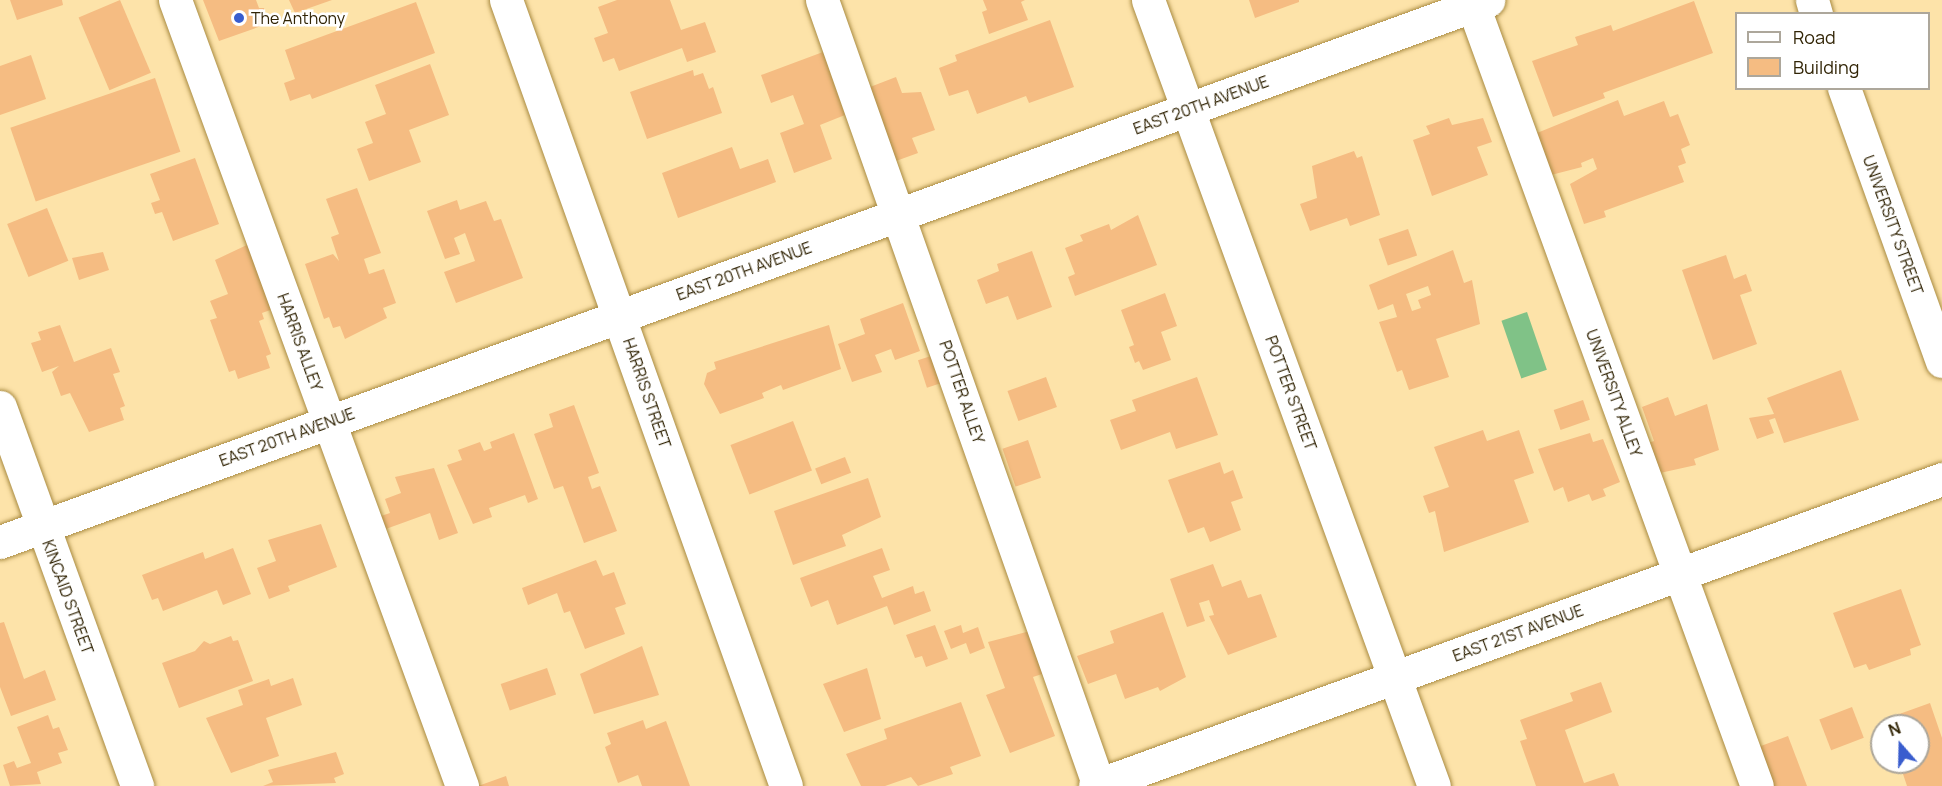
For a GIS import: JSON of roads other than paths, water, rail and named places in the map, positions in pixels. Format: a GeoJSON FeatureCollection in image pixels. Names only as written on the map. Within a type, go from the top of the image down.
{"type":"FeatureCollection","features":[{"type":"Feature","properties":{"kind":"street","name":"HARRIS ALLEY"},"geometry":{"type":"LineString","coordinates":[[175,0],[462,786]]}},
{"type":"Feature","properties":{"kind":"street","name":"HARRIS STREET"},"geometry":{"type":"LineString","coordinates":[[506,0],[786,786]]}},
{"type":"Feature","properties":{"kind":"street","name":"POTTER ALLEY"},"geometry":{"type":"LineString","coordinates":[[822,0],[900,214],[1097,786]]}},
{"type":"Feature","properties":{"kind":"street","name":"POTTER STREET"},"geometry":{"type":"LineString","coordinates":[[1148,0],[1434,786]]}},
{"type":"Feature","properties":{"kind":"street","name":"EAST 20TH AVENUE"},"geometry":{"type":"LineString","coordinates":[[0,542],[1187,110],[1477,2]]}},
{"type":"Feature","properties":{"kind":"street","name":"UNIVERSITY ALLEY"},"geometry":{"type":"LineString","coordinates":[[1477,2],[1757,786]]}},
{"type":"Feature","properties":{"kind":"street","name":"UNIVERSITY STREET"},"geometry":{"type":"LineString","coordinates":[[1845,90],[1942,361]]}},
{"type":"Feature","properties":{"kind":"street","name":"KINCAID STREET"},"geometry":{"type":"LineString","coordinates":[[0,407],[137,786]]}},
{"type":"Feature","properties":{"kind":"street","name":"EAST 21ST AVENUE"},"geometry":{"type":"LineString","coordinates":[[1097,786],[1942,479]]}},
{"type":"Feature","properties":{"kind":"place","name":"The Anthony"},"geometry":{"type":"Point","coordinates":[239,18]}}]}
